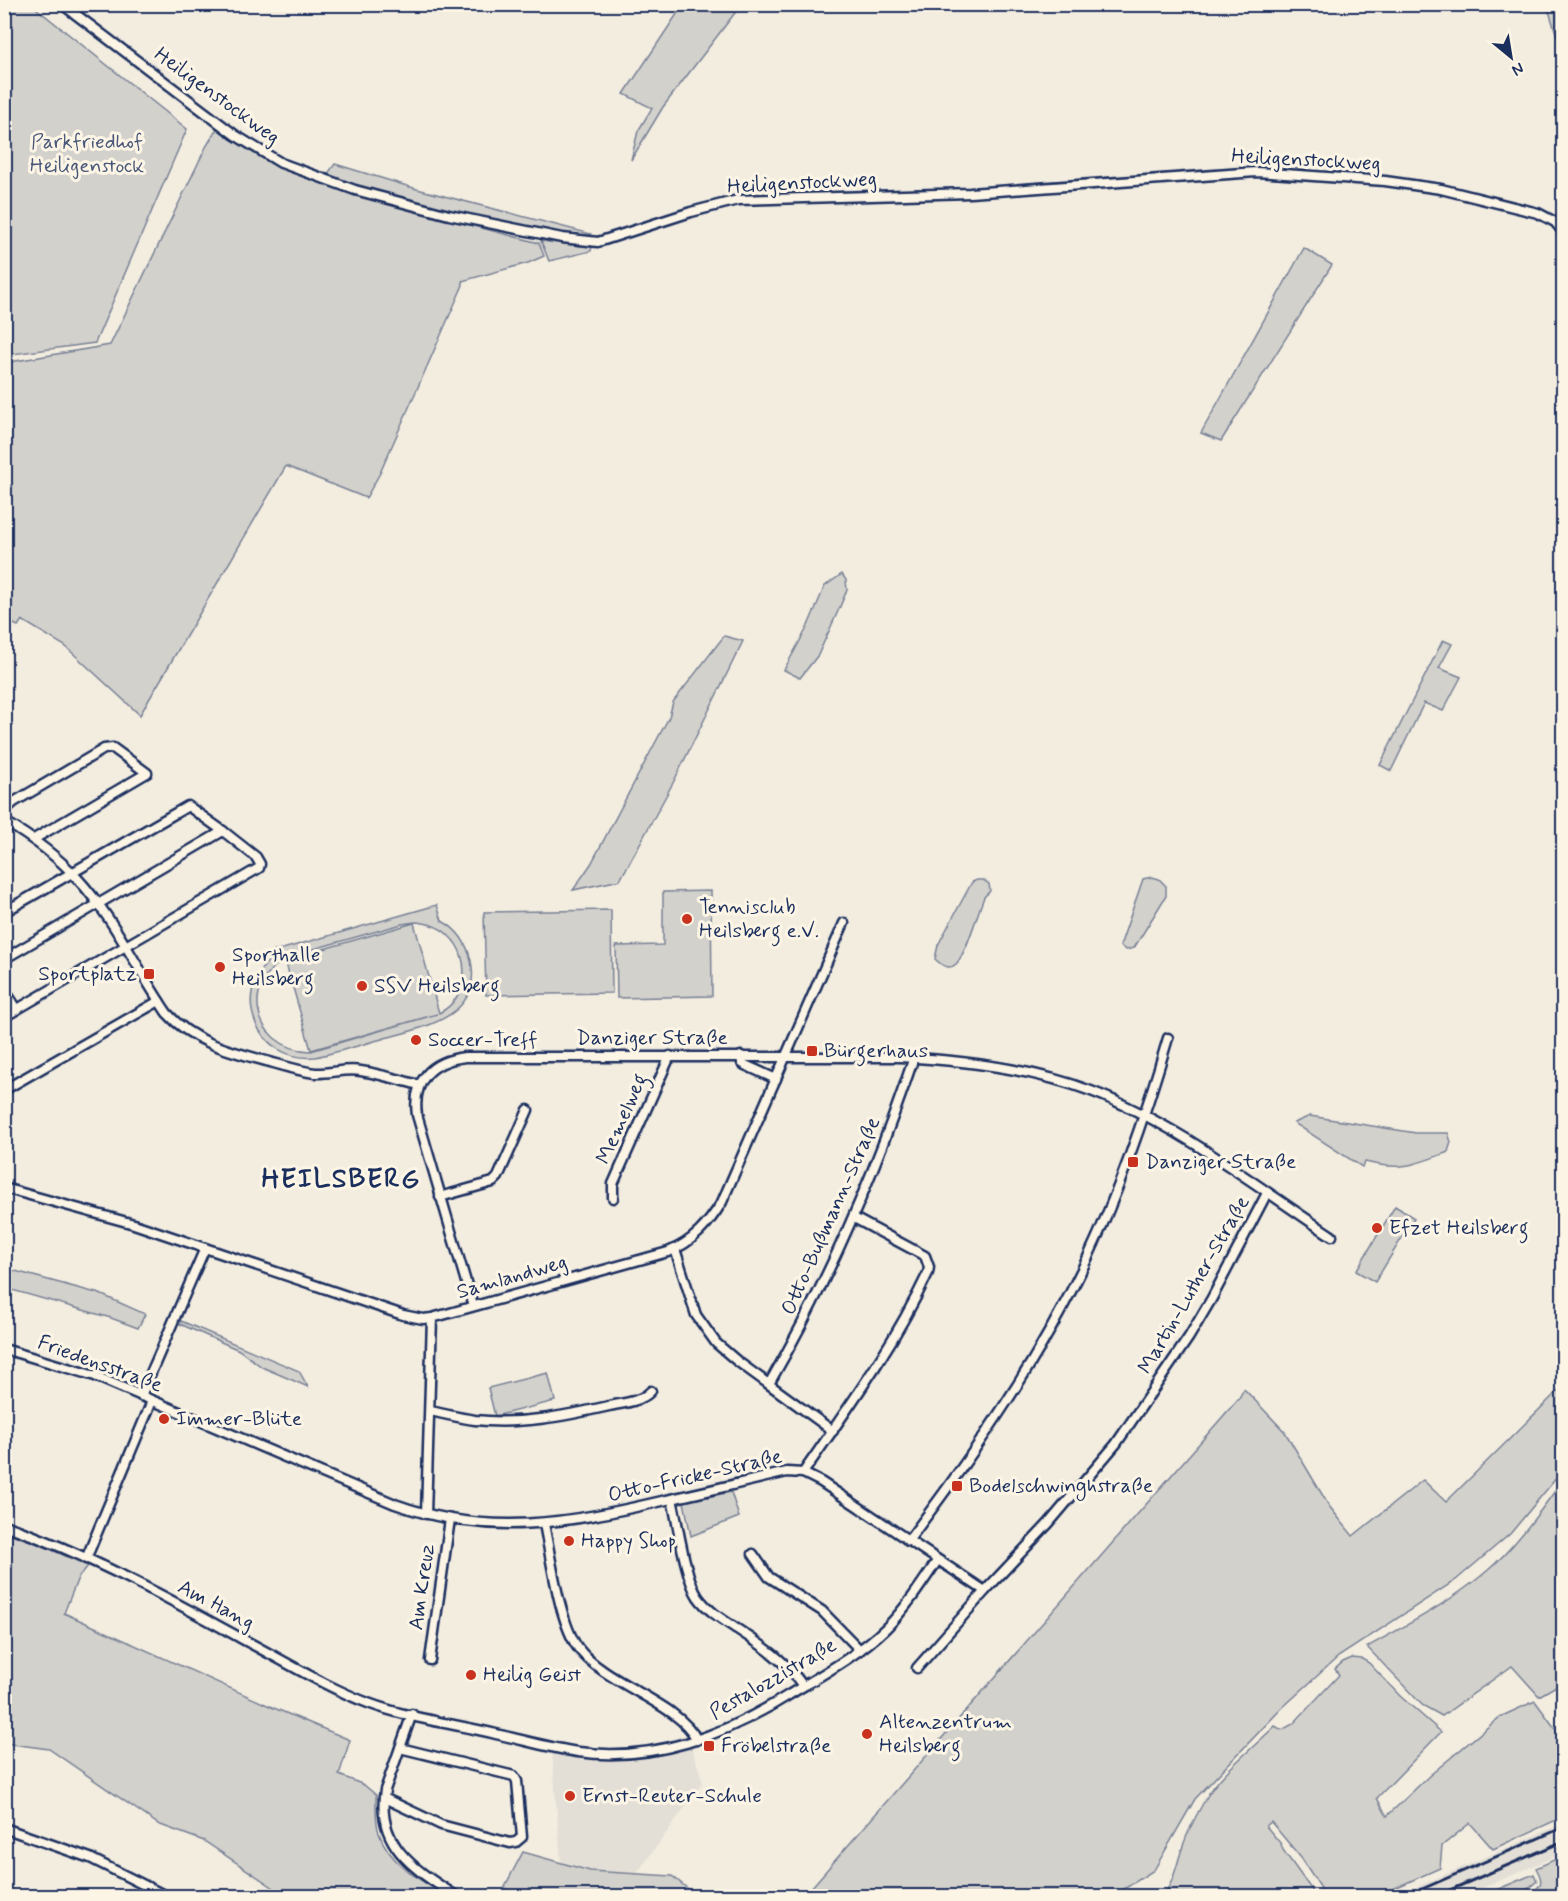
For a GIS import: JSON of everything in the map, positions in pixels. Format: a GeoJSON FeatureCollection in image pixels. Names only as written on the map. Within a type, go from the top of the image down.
{"type":"FeatureCollection","features":[{"type":"Feature","properties":{"kind":"street","name":"Heiligenstockweg"},"geometry":{"type":"LineString","coordinates":[[62,4],[235,135],[281,163],[355,190],[449,215],[562,238],[598,243],[691,212],[738,200],[970,193],[1256,172],[1385,181],[1442,189],[1538,213],[1555,222],[1563,233]]}},
{"type":"Feature","properties":{"kind":"street"},"geometry":{"type":"LineString","coordinates":[[4,811],[14,802],[104,748],[116,750],[147,773],[34,839]]}},
{"type":"Feature","properties":{"kind":"street"},"geometry":{"type":"LineString","coordinates":[[4,912],[188,806],[256,857],[260,864],[259,868],[4,1017]]}},
{"type":"Feature","properties":{"kind":"street"},"geometry":{"type":"LineString","coordinates":[[4,821],[34,839],[72,873],[99,905],[173,1021],[194,1036],[210,1044],[247,1056],[315,1073],[351,1070],[419,1085],[416,1101],[417,1115],[472,1306]]}},
{"type":"Feature","properties":{"kind":"street"},"geometry":{"type":"LineString","coordinates":[[4,959],[223,831]]}},
{"type":"Feature","properties":{"kind":"street","name":"Samlandweg"},"geometry":{"type":"LineString","coordinates":[[4,1188],[132,1224],[403,1315],[423,1319],[675,1249],[697,1235],[716,1212],[844,923]]}},
{"type":"Feature","properties":{"kind":"street"},"geometry":{"type":"LineString","coordinates":[[4,988],[17,1010]]}},
{"type":"Feature","properties":{"kind":"street"},"geometry":{"type":"LineString","coordinates":[[4,1090],[159,1001]]}},
{"type":"Feature","properties":{"kind":"street"},"geometry":{"type":"LineString","coordinates":[[908,1541],[984,1438],[1053,1325],[1095,1241],[1138,1132],[1168,1038]]}},
{"type":"Feature","properties":{"kind":"street","name":"Memelweg"},"geometry":{"type":"LineString","coordinates":[[613,1198],[613,1184],[669,1056]]}},
{"type":"Feature","properties":{"kind":"street"},"geometry":{"type":"LineString","coordinates":[[741,1056],[742,1063],[776,1079]]}},
{"type":"Feature","properties":{"kind":"street","name":"Danziger Straße"},"geometry":{"type":"LineString","coordinates":[[419,1085],[429,1071],[441,1062],[465,1057],[914,1057],[969,1063],[1045,1077],[1091,1091],[1144,1115],[1201,1149],[1332,1236]]}},
{"type":"Feature","properties":{"kind":"street","name":"Otto-Bußmann-Straße"},"geometry":{"type":"LineString","coordinates":[[769,1384],[804,1323],[854,1218],[889,1131],[914,1057]]}},
{"type":"Feature","properties":{"kind":"street"},"geometry":{"type":"LineString","coordinates":[[440,1197],[494,1182],[528,1110]]}},
{"type":"Feature","properties":{"kind":"street","name":"Martin-Luther-Straße"},"geometry":{"type":"LineString","coordinates":[[917,1668],[1074,1495],[1137,1416],[1197,1323],[1267,1193]]}},
{"type":"Feature","properties":{"kind":"street"},"geometry":{"type":"LineString","coordinates":[[803,1473],[852,1404],[897,1333],[921,1288],[929,1267],[925,1256],[920,1252],[854,1218]]}},
{"type":"Feature","properties":{"kind":"street"},"geometry":{"type":"LineString","coordinates":[[141,1396],[205,1248]]}},
{"type":"Feature","properties":{"kind":"street"},"geometry":{"type":"LineString","coordinates":[[675,1249],[689,1299],[699,1321],[726,1352],[832,1431]]}},
{"type":"Feature","properties":{"kind":"street"},"geometry":{"type":"LineString","coordinates":[[426,1514],[432,1318]]}},
{"type":"Feature","properties":{"kind":"street","name":"Friedensstraße"},"geometry":{"type":"LineString","coordinates":[[4,1349],[82,1372],[395,1504],[450,1519]]}},
{"type":"Feature","properties":{"kind":"street"},"geometry":{"type":"LineString","coordinates":[[430,1411],[476,1420],[519,1421],[561,1416],[619,1404],[645,1398],[651,1391]]}},
{"type":"Feature","properties":{"kind":"street"},"geometry":{"type":"LineString","coordinates":[[86,1559],[152,1401]]}},
{"type":"Feature","properties":{"kind":"street","name":"Otto-Fricke-Straße"},"geometry":{"type":"LineString","coordinates":[[450,1519],[502,1525],[544,1524],[603,1515],[787,1472],[803,1473],[821,1482],[985,1592]]}},
{"type":"Feature","properties":{"kind":"street"},"geometry":{"type":"LineString","coordinates":[[672,1499],[690,1578],[697,1596],[712,1612],[777,1656],[803,1686]]}},
{"type":"Feature","properties":{"kind":"street","name":"Am Kreuz"},"geometry":{"type":"LineString","coordinates":[[430,1660],[450,1519]]}},
{"type":"Feature","properties":{"kind":"street"},"geometry":{"type":"LineString","coordinates":[[544,1524],[564,1617],[576,1645],[595,1665],[687,1724],[697,1740]]}},
{"type":"Feature","properties":{"kind":"street","name":"Am Hang"},"geometry":{"type":"LineString","coordinates":[[4,1525],[86,1559],[199,1615],[347,1694],[381,1707],[412,1714]]}},
{"type":"Feature","properties":{"kind":"street"},"geometry":{"type":"LineString","coordinates":[[753,1554],[769,1577],[822,1611],[860,1650]]}},
{"type":"Feature","properties":{"kind":"street","name":"Pestalozzistraße"},"geometry":{"type":"LineString","coordinates":[[412,1714],[564,1750],[587,1753],[643,1753],[672,1748],[739,1723],[860,1650],[900,1613],[937,1561]]}},
{"type":"Feature","properties":{"kind":"street"},"geometry":{"type":"LineString","coordinates":[[412,1714],[384,1798],[385,1822],[401,1855],[413,1868],[456,1896]]}},
{"type":"Feature","properties":{"kind":"street"},"geometry":{"type":"LineString","coordinates":[[384,1798],[450,1828],[510,1843],[522,1838],[518,1784],[514,1776],[400,1748]]}},
{"type":"Feature","properties":{"kind":"street"},"geometry":{"type":"LineString","coordinates":[[4,1828],[90,1858],[166,1896]]}},
{"type":"Feature","properties":{"kind":"shaded area","name":"Ernst-Reuter-Schule"},"geometry":{"type":"Polygon","coordinates":[[[692,1748],[703,1783],[637,1873],[590,1871],[561,1863],[552,1752],[587,1758],[613,1759],[656,1756],[692,1748]]]}},
{"type":"Feature","properties":{"kind":"shaded area"},"geometry":{"type":"Polygon","coordinates":[[[1563,1823],[1563,1853],[1464,1896],[1396,1896],[1563,1823]]]}},
{"type":"Feature","properties":{"kind":"green space","name":"Parkfriedhof Heiligenstock"},"geometry":{"type":"Polygon","coordinates":[[[4,5],[32,5],[187,129],[95,343],[5,355],[4,5]]]}},
{"type":"Feature","properties":{"kind":"green space"},"geometry":{"type":"Polygon","coordinates":[[[683,5],[741,5],[663,107],[631,160],[638,131],[652,108],[624,94],[683,5]]]}},
{"type":"Feature","properties":{"kind":"green space"},"geometry":{"type":"Polygon","coordinates":[[[1547,5],[1561,5],[1563,10],[1563,55],[1547,5]]]}},
{"type":"Feature","properties":{"kind":"green space"},"geometry":{"type":"Polygon","coordinates":[[[218,127],[279,166],[312,180],[539,243],[544,256],[528,263],[462,281],[463,285],[380,473],[366,498],[286,466],[140,715],[65,646],[22,620],[18,626],[5,620],[4,363],[110,345],[206,147],[218,127]]]}},
{"type":"Feature","properties":{"kind":"green space"},"geometry":{"type":"Polygon","coordinates":[[[335,164],[417,189],[591,234],[590,238],[528,230],[385,194],[326,176],[335,164]]]}},
{"type":"Feature","properties":{"kind":"green space"},"geometry":{"type":"Polygon","coordinates":[[[541,241],[592,247],[591,251],[549,261],[541,241]]]}},
{"type":"Feature","properties":{"kind":"green space"},"geometry":{"type":"Polygon","coordinates":[[[1304,248],[1332,265],[1221,441],[1201,433],[1304,248]]]}},
{"type":"Feature","properties":{"kind":"green space"},"geometry":{"type":"Polygon","coordinates":[[[842,574],[846,580],[847,590],[818,655],[800,678],[784,670],[807,628],[825,586],[842,574]]]}},
{"type":"Feature","properties":{"kind":"green space"},"geometry":{"type":"Polygon","coordinates":[[[724,636],[743,641],[674,781],[620,880],[573,890],[591,864],[669,717],[673,702],[724,636]]]}},
{"type":"Feature","properties":{"kind":"green space"},"geometry":{"type":"Polygon","coordinates":[[[1443,640],[1452,644],[1439,668],[1461,677],[1443,711],[1424,703],[1391,771],[1380,765],[1443,640]]]}},
{"type":"Feature","properties":{"kind":"green space"},"geometry":{"type":"Polygon","coordinates":[[[1152,877],[1159,879],[1166,886],[1166,896],[1134,948],[1126,950],[1120,946],[1143,879],[1152,877]]]}},
{"type":"Feature","properties":{"kind":"green space"},"geometry":{"type":"Polygon","coordinates":[[[983,880],[989,884],[990,891],[984,897],[960,959],[951,967],[945,966],[935,959],[938,945],[972,882],[983,880]]]}},
{"type":"Feature","properties":{"kind":"green space","name":"Tennisclub Heilsberg e.V."},"geometry":{"type":"Polygon","coordinates":[[[711,891],[712,996],[617,998],[616,946],[663,945],[663,892],[711,891]]]}},
{"type":"Feature","properties":{"kind":"green space","name":"SSV Heilsberg"},"geometry":{"type":"Polygon","coordinates":[[[437,905],[442,921],[457,932],[467,948],[471,961],[472,980],[468,996],[458,1008],[430,1025],[324,1055],[295,1056],[278,1049],[265,1038],[256,1023],[251,1006],[253,989],[260,972],[273,957],[272,952],[437,905]],[[415,922],[296,954],[277,964],[265,978],[259,993],[258,1010],[264,1025],[274,1038],[290,1047],[311,1051],[437,1014],[311,1050],[285,960],[414,923],[439,1013],[449,1007],[461,988],[464,966],[461,955],[449,936],[438,927],[415,922]]]}},
{"type":"Feature","properties":{"kind":"green space"},"geometry":{"type":"Polygon","coordinates":[[[611,910],[612,993],[486,995],[484,912],[611,910]]]}},
{"type":"Feature","properties":{"kind":"green space"},"geometry":{"type":"Polygon","coordinates":[[[1310,1116],[1416,1133],[1448,1133],[1451,1142],[1448,1152],[1417,1163],[1389,1166],[1365,1162],[1362,1167],[1294,1123],[1310,1116]]]}},
{"type":"Feature","properties":{"kind":"green space"},"geometry":{"type":"Polygon","coordinates":[[[1395,1206],[1414,1218],[1375,1282],[1356,1271],[1395,1206]]]}},
{"type":"Feature","properties":{"kind":"green space"},"geometry":{"type":"Polygon","coordinates":[[[4,1268],[100,1294],[145,1314],[138,1328],[111,1318],[5,1288],[4,1268]]]}},
{"type":"Feature","properties":{"kind":"green space"},"geometry":{"type":"Polygon","coordinates":[[[181,1321],[299,1371],[308,1387],[262,1367],[239,1350],[180,1324],[181,1321]]]}},
{"type":"Feature","properties":{"kind":"green space"},"geometry":{"type":"Polygon","coordinates":[[[548,1373],[555,1401],[495,1416],[488,1388],[548,1373]]]}},
{"type":"Feature","properties":{"kind":"green space"},"geometry":{"type":"Polygon","coordinates":[[[1563,1386],[1563,1470],[1510,1534],[1456,1580],[1338,1657],[1282,1708],[1195,1799],[1154,1870],[1113,1896],[804,1896],[1239,1398],[1244,1389],[1285,1432],[1329,1506],[1353,1536],[1423,1480],[1446,1502],[1563,1386]]]}},
{"type":"Feature","properties":{"kind":"green space"},"geometry":{"type":"Polygon","coordinates":[[[1563,1480],[1563,1682],[1539,1696],[1512,1666],[1442,1716],[1422,1705],[1367,1647],[1444,1603],[1487,1571],[1518,1539],[1563,1480]]]}},
{"type":"Feature","properties":{"kind":"green space"},"geometry":{"type":"Polygon","coordinates":[[[731,1492],[739,1517],[691,1536],[684,1502],[731,1492]]]}},
{"type":"Feature","properties":{"kind":"green space"},"geometry":{"type":"Polygon","coordinates":[[[5,1532],[88,1566],[78,1578],[64,1613],[350,1740],[339,1775],[364,1785],[376,1795],[379,1833],[390,1854],[398,1863],[447,1896],[286,1896],[204,1841],[158,1824],[49,1749],[5,1743],[5,1532]]]}},
{"type":"Feature","properties":{"kind":"green space"},"geometry":{"type":"Polygon","coordinates":[[[1352,1658],[1362,1659],[1369,1663],[1400,1696],[1441,1732],[1377,1798],[1387,1816],[1430,1775],[1500,1717],[1535,1701],[1563,1739],[1563,1817],[1493,1849],[1470,1823],[1442,1846],[1440,1868],[1377,1896],[1326,1896],[1302,1859],[1271,1822],[1266,1826],[1316,1896],[1162,1896],[1172,1879],[1193,1822],[1218,1781],[1275,1726],[1282,1730],[1293,1724],[1339,1675],[1335,1669],[1352,1658]]]}},
{"type":"Feature","properties":{"kind":"green space"},"geometry":{"type":"Polygon","coordinates":[[[523,1852],[590,1871],[672,1876],[697,1896],[523,1896],[504,1888],[523,1852]]]}},
{"type":"Feature","properties":{"kind":"green space"},"geometry":{"type":"Polygon","coordinates":[[[1563,1856],[1563,1884],[1549,1896],[1528,1896],[1541,1881],[1536,1868],[1563,1856]]]}},
{"type":"Feature","properties":{"kind":"green space"},"geometry":{"type":"Polygon","coordinates":[[[1534,1874],[1537,1881],[1519,1896],[1482,1896],[1534,1874]]]}},
{"type":"Feature","properties":{"kind":"railway"},"geometry":{"type":"LineString","coordinates":[[1406,1896],[1564,1827]]}},
{"type":"Feature","properties":{"kind":"railway"},"geometry":{"type":"LineString","coordinates":[[1436,1896],[1564,1841]]}},
{"type":"Feature","properties":{"kind":"place","name":"Tennisclub Heilsberg e.V."},"geometry":{"type":"Point","coordinates":[687,919]}},
{"type":"Feature","properties":{"kind":"place","name":"Sporthalle Heilsberg"},"geometry":{"type":"Point","coordinates":[220,967]}},
{"type":"Feature","properties":{"kind":"place","name":"Sportplatz"},"geometry":{"type":"Point","coordinates":[149,974]}},
{"type":"Feature","properties":{"kind":"place","name":"SSV Heilsberg"},"geometry":{"type":"Point","coordinates":[362,986]}},
{"type":"Feature","properties":{"kind":"place","name":"Soccer-Treff"},"geometry":{"type":"Point","coordinates":[416,1040]}},
{"type":"Feature","properties":{"kind":"place","name":"Bürgerhaus"},"geometry":{"type":"Point","coordinates":[812,1051]}},
{"type":"Feature","properties":{"kind":"place","name":"Danziger Straße"},"geometry":{"type":"Point","coordinates":[1133,1162]}},
{"type":"Feature","properties":{"kind":"place","name":"Efzet Heilsberg"},"geometry":{"type":"Point","coordinates":[1377,1228]}},
{"type":"Feature","properties":{"kind":"place","name":"Immer-Blüte"},"geometry":{"type":"Point","coordinates":[164,1419]}},
{"type":"Feature","properties":{"kind":"place","name":"Bodelschwinghstraße"},"geometry":{"type":"Point","coordinates":[957,1486]}},
{"type":"Feature","properties":{"kind":"place","name":"Happy Shop"},"geometry":{"type":"Point","coordinates":[569,1541]}},
{"type":"Feature","properties":{"kind":"place","name":"Heilig Geist"},"geometry":{"type":"Point","coordinates":[471,1675]}},
{"type":"Feature","properties":{"kind":"place","name":"Altenzentrum Heilsberg"},"geometry":{"type":"Point","coordinates":[867,1734]}},
{"type":"Feature","properties":{"kind":"place","name":"Fröbelstraße"},"geometry":{"type":"Point","coordinates":[709,1746]}},
{"type":"Feature","properties":{"kind":"place","name":"Ernst-Reuter-Schule"},"geometry":{"type":"Point","coordinates":[570,1796]}},
{"type":"Feature","properties":{"kind":"district","name":"HEILSBERG"},"geometry":{"type":"Point","coordinates":[341,1179]}}]}
